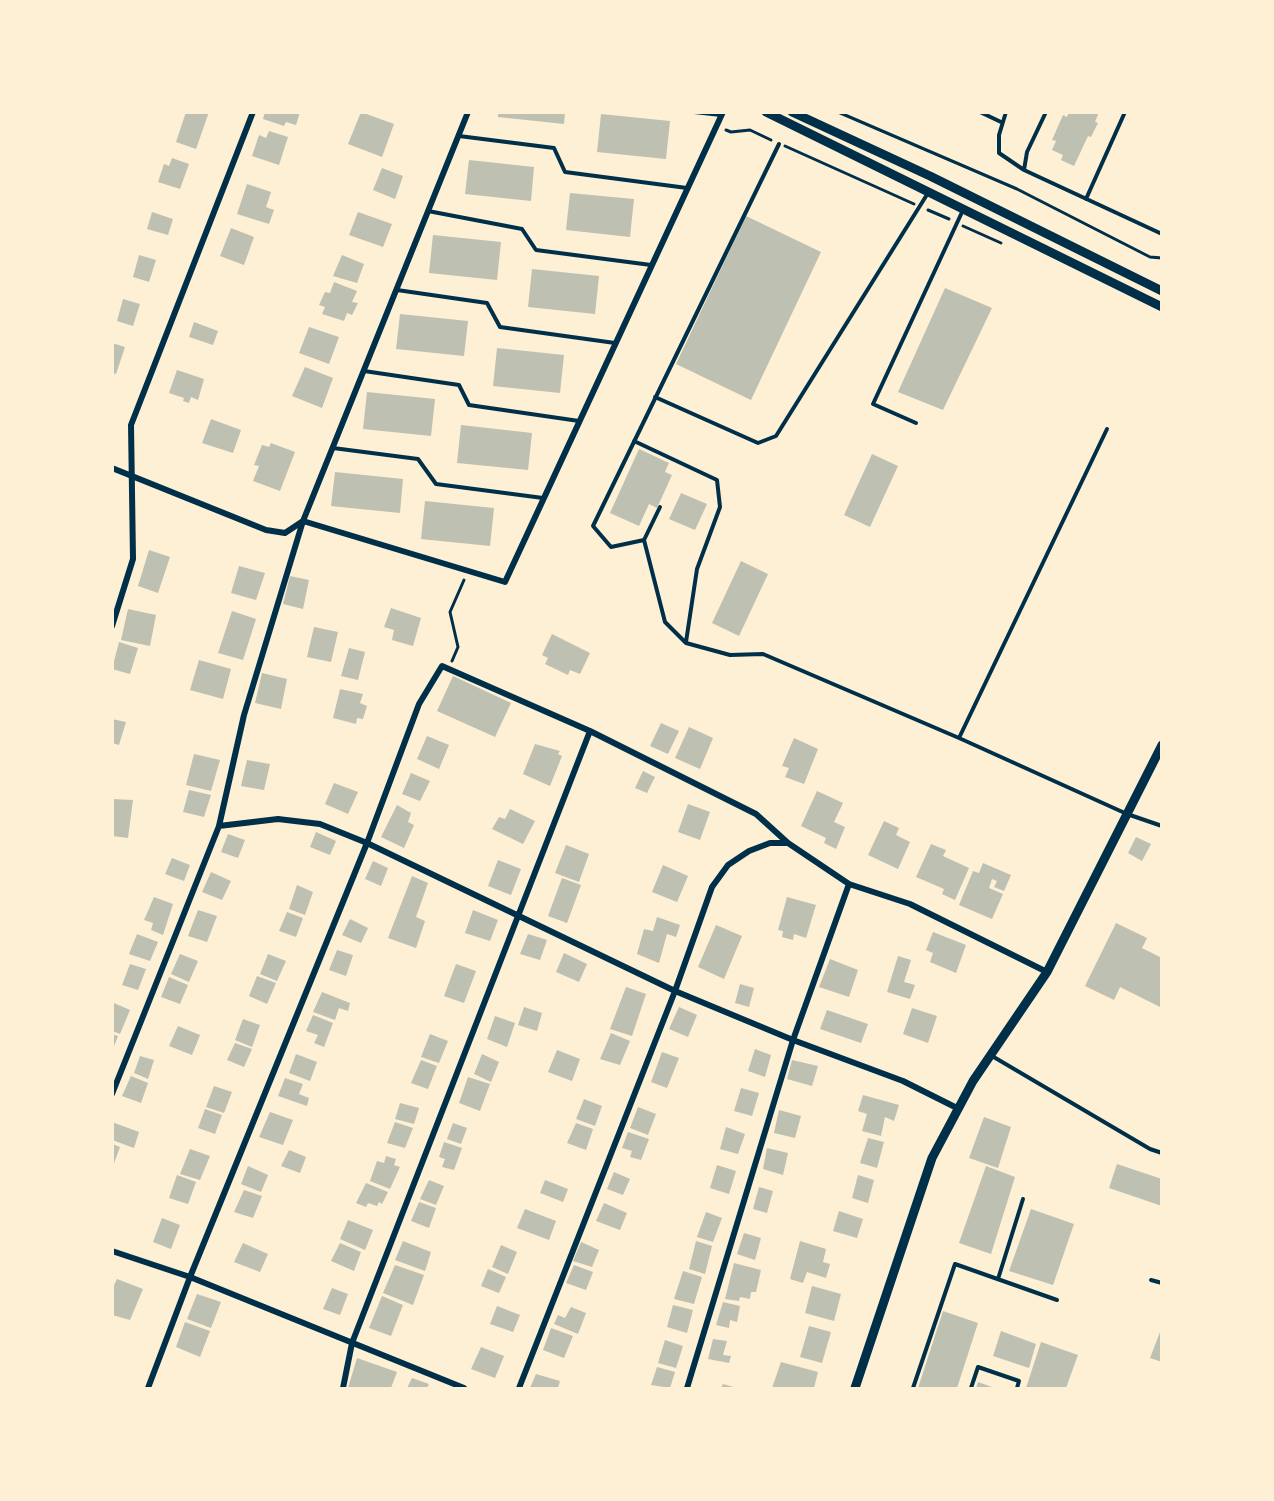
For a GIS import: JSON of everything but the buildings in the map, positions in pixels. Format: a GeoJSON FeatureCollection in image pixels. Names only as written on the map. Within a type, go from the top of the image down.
{"type":"FeatureCollection","features":[{"type":"Feature","properties":{"kind":"street"},"geometry":{"type":"LineString","coordinates":[[112,626],[133,559],[131,425],[253,112]]}},
{"type":"Feature","properties":{"kind":"street"},"geometry":{"type":"LineString","coordinates":[[112,1094],[219,826],[243,715],[303,521],[468,112]]}},
{"type":"Feature","properties":{"kind":"street"},"geometry":{"type":"LineString","coordinates":[[766,112],[1161,307]]}},
{"type":"Feature","properties":{"kind":"street"},"geometry":{"type":"LineString","coordinates":[[792,112],[930,176],[1161,291]]}},
{"type":"Feature","properties":{"kind":"street"},"geometry":{"type":"LineString","coordinates":[[303,521],[505,582],[720,119]]}},
{"type":"Feature","properties":{"kind":"street"},"geometry":{"type":"LineString","coordinates":[[112,468],[266,530],[285,533],[303,521]]}},
{"type":"Feature","properties":{"kind":"street"},"geometry":{"type":"LineString","coordinates":[[148,1389],[190,1277],[367,843],[419,704],[446,667],[590,731],[756,814],[788,843],[849,884],[910,904],[1047,972]]}},
{"type":"Feature","properties":{"kind":"street"},"geometry":{"type":"LineString","coordinates":[[342,1389],[352,1343],[590,731]]}},
{"type":"Feature","properties":{"kind":"street"},"geometry":{"type":"LineString","coordinates":[[855,1389],[932,1158],[957,1108],[1047,972],[1161,745]]}},
{"type":"Feature","properties":{"kind":"street"},"geometry":{"type":"LineString","coordinates":[[219,826],[278,819],[320,824],[367,843],[675,991],[793,1040],[903,1081],[957,1108]]}},
{"type":"Feature","properties":{"kind":"street"},"geometry":{"type":"LineString","coordinates":[[519,1389],[675,991],[712,887],[728,865],[749,851],[770,843],[788,843]]}},
{"type":"Feature","properties":{"kind":"street"},"geometry":{"type":"LineString","coordinates":[[687,1389],[793,1040],[849,884]]}},
{"type":"Feature","properties":{"kind":"street"},"geometry":{"type":"LineString","coordinates":[[112,1251],[190,1277],[464,1389]]}},
{"type":"Feature","properties":{"kind":"lane"},"geometry":{"type":"LineString","coordinates":[[694,112],[720,119]]}},
{"type":"Feature","properties":{"kind":"lane"},"geometry":{"type":"LineString","coordinates":[[980,112],[1002,122]]}},
{"type":"Feature","properties":{"kind":"lane"},"geometry":{"type":"LineString","coordinates":[[1006,112],[1002,122],[999,153],[1024,170],[1161,234]]}},
{"type":"Feature","properties":{"kind":"lane"},"geometry":{"type":"LineString","coordinates":[[1024,170],[1027,153],[1046,112]]}},
{"type":"Feature","properties":{"kind":"lane"},"geometry":{"type":"LineString","coordinates":[[1086,199],[1125,112]]}},
{"type":"Feature","properties":{"kind":"lane"},"geometry":{"type":"LineString","coordinates":[[459,136],[554,148],[565,172],[688,188]]}},
{"type":"Feature","properties":{"kind":"lane"},"geometry":{"type":"LineString","coordinates":[[644,540],[611,547],[593,526],[779,144]]}},
{"type":"Feature","properties":{"kind":"lane"},"geometry":{"type":"LineString","coordinates":[[655,397],[758,443],[776,436],[929,193]]}},
{"type":"Feature","properties":{"kind":"lane"},"geometry":{"type":"LineString","coordinates":[[916,423],[873,404],[963,210]]}},
{"type":"Feature","properties":{"kind":"lane"},"geometry":{"type":"LineString","coordinates":[[428,211],[522,229],[536,250],[651,266]]}},
{"type":"Feature","properties":{"kind":"lane"},"geometry":{"type":"LineString","coordinates":[[397,290],[487,303],[500,327],[615,343]]}},
{"type":"Feature","properties":{"kind":"lane"},"geometry":{"type":"LineString","coordinates":[[364,371],[459,385],[469,405],[579,421]]}},
{"type":"Feature","properties":{"kind":"lane"},"geometry":{"type":"LineString","coordinates":[[959,738],[1107,429]]}},
{"type":"Feature","properties":{"kind":"lane"},"geometry":{"type":"LineString","coordinates":[[634,441],[717,480],[720,507],[697,570],[686,643]]}},
{"type":"Feature","properties":{"kind":"lane"},"geometry":{"type":"LineString","coordinates":[[333,448],[418,459],[436,484],[543,498]]}},
{"type":"Feature","properties":{"kind":"lane"},"geometry":{"type":"LineString","coordinates":[[660,507],[644,540],[665,622],[686,643],[730,655],[762,654],[959,738],[1127,814],[1161,826]]}},
{"type":"Feature","properties":{"kind":"lane"},"geometry":{"type":"LineString","coordinates":[[992,1055],[1150,1149],[1161,1153]]}},
{"type":"Feature","properties":{"kind":"lane"},"geometry":{"type":"LineString","coordinates":[[998,1279],[1023,1199]]}},
{"type":"Feature","properties":{"kind":"lane"},"geometry":{"type":"LineString","coordinates":[[913,1389],[955,1264],[1057,1300]]}},
{"type":"Feature","properties":{"kind":"lane"},"geometry":{"type":"LineString","coordinates":[[1151,1280],[1161,1283]]}},
{"type":"Feature","properties":{"kind":"lane"},"geometry":{"type":"LineString","coordinates":[[971,1389],[978,1367],[1019,1381],[1017,1389]]}},
{"type":"Feature","properties":{"kind":"path"},"geometry":{"type":"LineString","coordinates":[[838,112],[1017,189],[1150,256],[1161,258]]}},
{"type":"Feature","properties":{"kind":"path"},"geometry":{"type":"LineString","coordinates":[[720,119],[731,132],[750,130],[1008,245]]}},
{"type":"Feature","properties":{"kind":"path"},"geometry":{"type":"LineString","coordinates":[[446,667],[458,647],[450,612],[468,571]]}}]}
